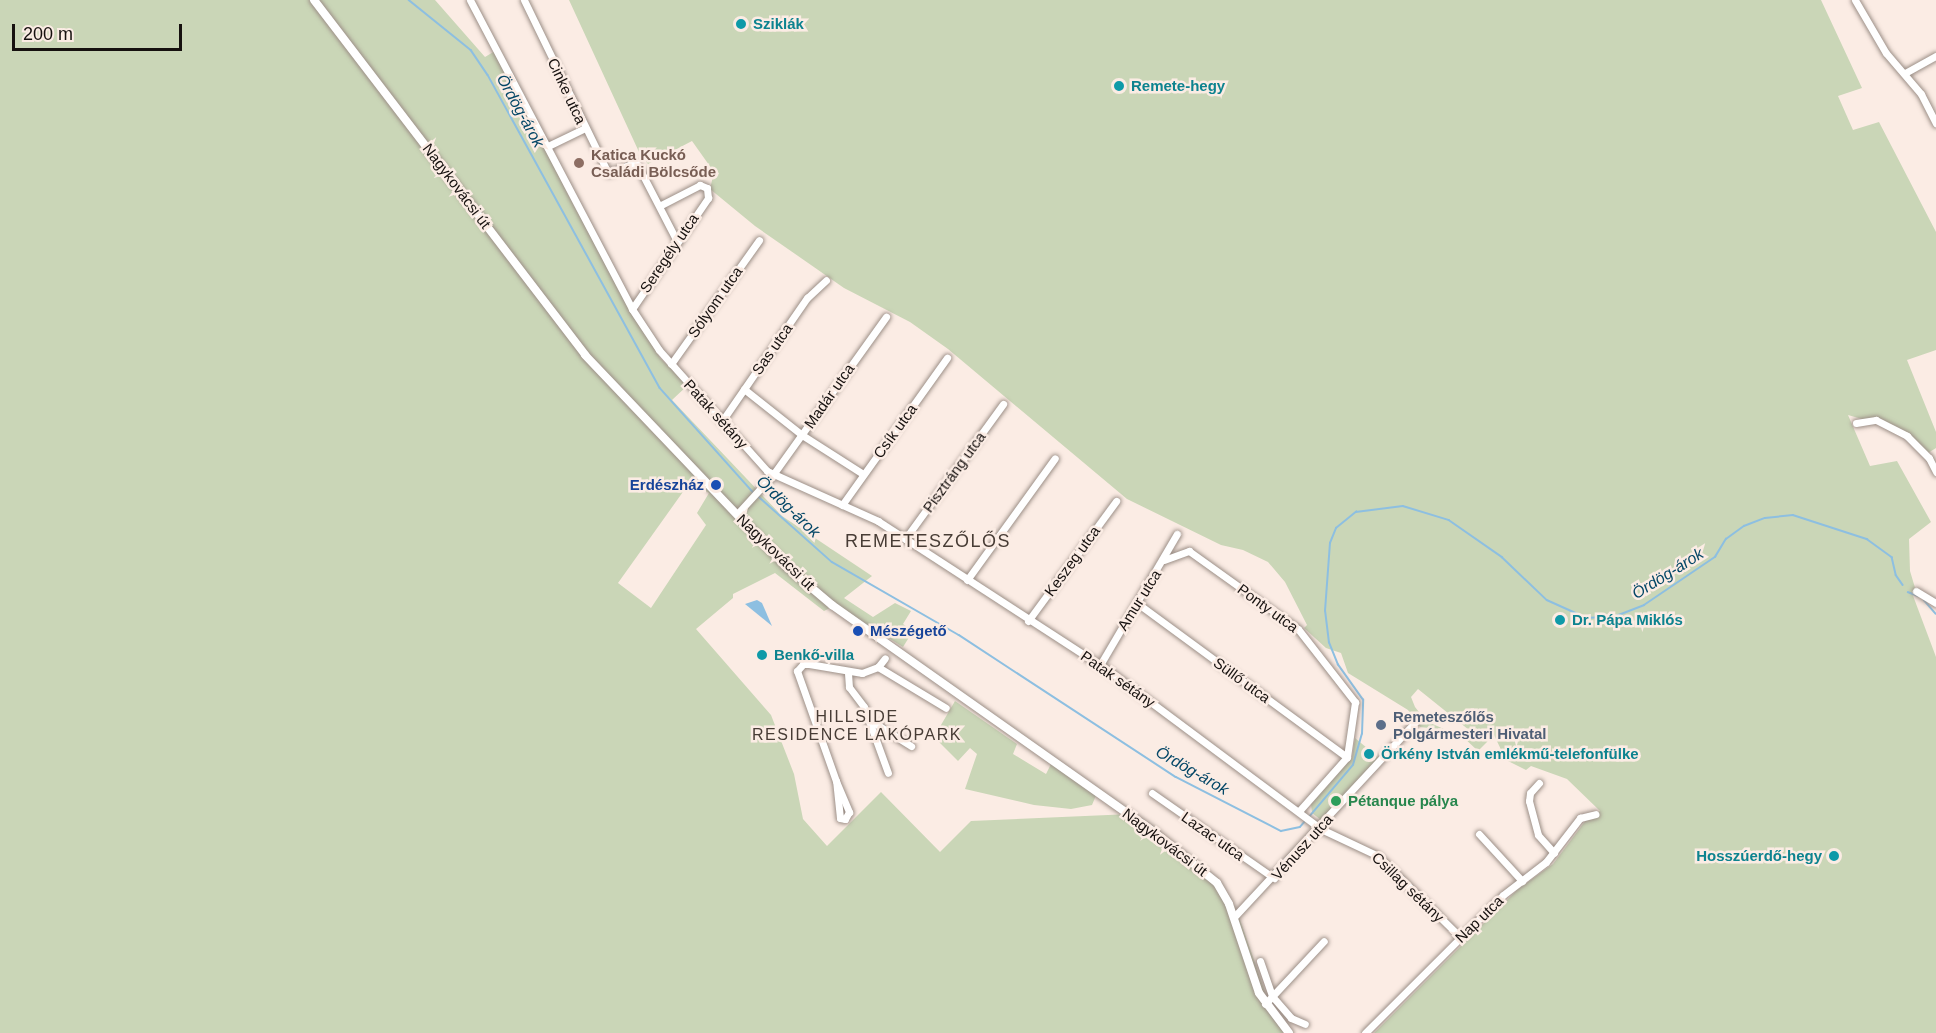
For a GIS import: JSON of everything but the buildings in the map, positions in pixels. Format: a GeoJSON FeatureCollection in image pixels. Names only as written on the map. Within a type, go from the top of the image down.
{"type":"FeatureCollection","features":[{"type":"Feature","properties":{"kind":"street","name":"Nagykovácsi út"},"geometry":{"type":"LineString","coordinates":[[314,0],[585,355],[787,567],[832,605],[1125,811],[1209,875],[1224,893],[1265,1004],[1289,1033]]}},
{"type":"Feature","properties":{"kind":"street","name":"Patak sétány"},"geometry":{"type":"LineString","coordinates":[[470,0],[632,309],[671,364],[772,476],[873,518],[1028,621],[1100,665],[1318,826]]}},
{"type":"Feature","properties":{"kind":"street","name":"Cinke utca"},"geometry":{"type":"LineString","coordinates":[[525,0],[608,173],[636,162],[661,205],[678,241]]}},
{"type":"Feature","properties":{"kind":"street"},"geometry":{"type":"LineString","coordinates":[[1855,0],[1886,53],[1905,73],[1936,123]]}},
{"type":"Feature","properties":{"kind":"street"},"geometry":{"type":"LineString","coordinates":[[1905,73],[1936,56]]}},
{"type":"Feature","properties":{"kind":"street"},"geometry":{"type":"LineString","coordinates":[[548,146],[585,128]]}},
{"type":"Feature","properties":{"kind":"street","name":"Seregély utca"},"geometry":{"type":"LineString","coordinates":[[632,309],[708,198],[707,188],[700,185],[661,205]]}},
{"type":"Feature","properties":{"kind":"street","name":"Sólyom utca"},"geometry":{"type":"LineString","coordinates":[[671,364],[759,240]]}},
{"type":"Feature","properties":{"kind":"street","name":"Sas utca"},"geometry":{"type":"LineString","coordinates":[[722,421],[807,298],[826,280]]}},
{"type":"Feature","properties":{"kind":"street","name":"Madár utca"},"geometry":{"type":"LineString","coordinates":[[737,514],[772,476],[886,317]]}},
{"type":"Feature","properties":{"kind":"street","name":"Csík utca"},"geometry":{"type":"LineString","coordinates":[[842,504],[947,358]]}},
{"type":"Feature","properties":{"kind":"street"},"geometry":{"type":"LineString","coordinates":[[744,389],[802,435],[863,474]]}},
{"type":"Feature","properties":{"kind":"street","name":"Pisztráng utca"},"geometry":{"type":"LineString","coordinates":[[905,539],[1003,404]]}},
{"type":"Feature","properties":{"kind":"street"},"geometry":{"type":"LineString","coordinates":[[1856,423],[1876,420],[1907,436],[1929,458],[1936,472]]}},
{"type":"Feature","properties":{"kind":"street"},"geometry":{"type":"LineString","coordinates":[[967,580],[1054,458]]}},
{"type":"Feature","properties":{"kind":"street","name":"Keszeg utca"},"geometry":{"type":"LineString","coordinates":[[1028,621],[1116,501]]}},
{"type":"Feature","properties":{"kind":"street","name":"Amur utca"},"geometry":{"type":"LineString","coordinates":[[1100,665],[1164,560],[1177,534]]}},
{"type":"Feature","properties":{"kind":"street","name":"Ponty utca"},"geometry":{"type":"LineString","coordinates":[[1164,560],[1189,551],[1298,629],[1352,698],[1356,711],[1347,757]]}},
{"type":"Feature","properties":{"kind":"street"},"geometry":{"type":"LineString","coordinates":[[1916,591],[1936,603]]}},
{"type":"Feature","properties":{"kind":"street","name":"Süllő utca"},"geometry":{"type":"LineString","coordinates":[[1137,603],[1347,757]]}},
{"type":"Feature","properties":{"kind":"street"},"geometry":{"type":"LineString","coordinates":[[836,781],[840,818],[845,819],[849,812],[797,671],[803,664],[809,664],[848,673],[878,667],[885,658]]}},
{"type":"Feature","properties":{"kind":"street"},"geometry":{"type":"LineString","coordinates":[[878,667],[946,708]]}},
{"type":"Feature","properties":{"kind":"street"},"geometry":{"type":"LineString","coordinates":[[848,673],[849,687],[864,707],[888,773]]}},
{"type":"Feature","properties":{"kind":"street"},"geometry":{"type":"LineString","coordinates":[[868,719],[910,746]]}},
{"type":"Feature","properties":{"kind":"street","name":"Vénusz utca"},"geometry":{"type":"LineString","coordinates":[[1234,917],[1274,878],[1318,826],[1416,721]]}},
{"type":"Feature","properties":{"kind":"street"},"geometry":{"type":"LineString","coordinates":[[1299,811],[1347,757]]}},
{"type":"Feature","properties":{"kind":"street"},"geometry":{"type":"LineString","coordinates":[[1539,783],[1530,794],[1529,801],[1538,835],[1554,853]]}},
{"type":"Feature","properties":{"kind":"street","name":"Lazac utca"},"geometry":{"type":"LineString","coordinates":[[1152,794],[1274,878]]}},
{"type":"Feature","properties":{"kind":"street","name":"Nap utca"},"geometry":{"type":"LineString","coordinates":[[1365,1033],[1460,937],[1554,853],[1580,818],[1596,814]]}},
{"type":"Feature","properties":{"kind":"street","name":"Csillag sétány"},"geometry":{"type":"LineString","coordinates":[[1318,826],[1378,856],[1460,937]]}},
{"type":"Feature","properties":{"kind":"street"},"geometry":{"type":"LineString","coordinates":[[1479,834],[1522,881]]}},
{"type":"Feature","properties":{"kind":"street"},"geometry":{"type":"LineString","coordinates":[[1265,1004],[1324,941]]}},
{"type":"Feature","properties":{"kind":"street"},"geometry":{"type":"LineString","coordinates":[[1260,961],[1272,996],[1291,1018],[1305,1024]]}},
{"type":"Feature","properties":{"kind":"green space"},"geometry":{"type":"Polygon","coordinates":[[[0,0],[435,0],[485,57],[495,51],[574,206],[660,358],[688,385],[672,400],[782,516],[872,576],[844,598],[873,617],[895,603],[911,611],[903,624],[913,631],[903,647],[836,605],[824,611],[775,573],[733,594],[733,598],[696,629],[771,715],[794,774],[803,819],[827,846],[881,792],[940,852],[971,821],[1131,814],[1226,892],[1238,914],[1269,1003],[1294,1033],[0,1033],[0,0]],[[690,482],[618,583],[651,608],[706,525],[697,513],[709,493],[690,482]]]}},
{"type":"Feature","properties":{"kind":"green space"},"geometry":{"type":"Polygon","coordinates":[[[569,0],[1821,0],[1862,88],[1838,96],[1853,130],[1879,122],[1936,232],[1936,350],[1907,360],[1936,432],[1936,448],[1928,453],[1890,427],[1848,415],[1870,466],[1897,461],[1931,522],[1909,539],[1910,571],[1916,591],[1912,593],[1936,657],[1936,1033],[1374,1033],[1517,890],[1553,864],[1589,816],[1600,811],[1567,779],[1531,766],[1526,770],[1506,760],[1494,735],[1478,751],[1463,737],[1469,730],[1418,689],[1411,697],[1415,707],[1426,721],[1446,730],[1420,727],[1408,710],[1348,673],[1341,653],[1326,648],[1304,628],[1307,625],[1285,582],[1268,562],[1243,550],[1221,545],[1127,499],[948,349],[910,322],[844,288],[755,226],[710,189],[714,172],[692,141],[648,164],[639,152],[569,0]]]}},
{"type":"Feature","properties":{"kind":"green space"},"geometry":{"type":"Polygon","coordinates":[[[955,701],[1017,744],[1013,754],[1046,774],[1051,764],[1097,793],[1092,805],[1071,809],[1034,805],[965,789],[977,754],[970,748],[958,761],[934,737],[955,701]]]}},
{"type":"Feature","properties":{"kind":"green space"},"geometry":{"type":"Polygon","coordinates":[[[1355,738],[1379,758],[1321,820],[1312,813],[1311,804],[1352,758],[1355,738]]]}},
{"type":"Feature","properties":{"kind":"water"},"geometry":{"type":"Polygon","coordinates":[[[757,600],[762,603],[772,626],[745,604],[757,600]]]}},
{"type":"Feature","properties":{"kind":"waterway","name":"Ördög-árok"},"geometry":{"type":"LineString","coordinates":[[409,0],[471,50],[488,75],[660,388],[754,493]]}},
{"type":"Feature","properties":{"kind":"waterway","name":"Ördög-árok"},"geometry":{"type":"LineString","coordinates":[[758,496],[832,562],[959,635],[1176,777],[1281,831],[1300,827],[1306,820]]}},
{"type":"Feature","properties":{"kind":"waterway","name":"Ördög-árok"},"geometry":{"type":"LineString","coordinates":[[1309,817],[1353,765],[1362,734],[1363,700],[1338,665],[1329,643],[1325,611],[1330,543],[1336,528],[1356,512],[1403,506],[1449,520],[1502,557],[1547,600],[1587,618],[1616,616],[1644,605],[1715,557],[1726,539],[1744,526],[1765,518],[1793,515],[1867,539],[1892,557],[1896,575],[1903,585]]}},
{"type":"Feature","properties":{"kind":"waterway","name":"Ördög-árok"},"geometry":{"type":"LineString","coordinates":[[1908,592],[1918,596]]}},
{"type":"Feature","properties":{"kind":"waterway","name":"Ördög-árok"},"geometry":{"type":"LineString","coordinates":[[1924,600],[1936,614]]}},
{"type":"Feature","properties":{"kind":"place","name":"Sziklák"},"geometry":{"type":"Point","coordinates":[741,24]}},
{"type":"Feature","properties":{"kind":"place","name":"Remete-hegy"},"geometry":{"type":"Point","coordinates":[1119,86]}},
{"type":"Feature","properties":{"kind":"place","name":"Katica Kuckó Családi Bölcsőde"},"geometry":{"type":"Point","coordinates":[579,163]}},
{"type":"Feature","properties":{"kind":"place","name":"Erdészház"},"geometry":{"type":"Point","coordinates":[716,485]}},
{"type":"Feature","properties":{"kind":"place","name":"Dr. Pápa Miklós"},"geometry":{"type":"Point","coordinates":[1560,620]}},
{"type":"Feature","properties":{"kind":"place","name":"Mészégető"},"geometry":{"type":"Point","coordinates":[858,631]}},
{"type":"Feature","properties":{"kind":"place","name":"Benkő-villa"},"geometry":{"type":"Point","coordinates":[762,655]}},
{"type":"Feature","properties":{"kind":"place","name":"Remeteszőlős Polgármesteri Hivatal"},"geometry":{"type":"Point","coordinates":[1381,725]}},
{"type":"Feature","properties":{"kind":"place","name":"Örkény István emlékmű-telefonfülke"},"geometry":{"type":"Point","coordinates":[1369,754]}},
{"type":"Feature","properties":{"kind":"place","name":"Pétanque pálya"},"geometry":{"type":"Point","coordinates":[1336,801]}},
{"type":"Feature","properties":{"kind":"place","name":"Hosszúerdő-hegy"},"geometry":{"type":"Point","coordinates":[1834,856]}},
{"type":"Feature","properties":{"kind":"district","name":"REMETESZŐLŐS"},"geometry":{"type":"Point","coordinates":[928,541]}},
{"type":"Feature","properties":{"kind":"district","name":"HILLSIDE RESIDENCE LAKÓPARK"},"geometry":{"type":"Point","coordinates":[857,726]}}]}
